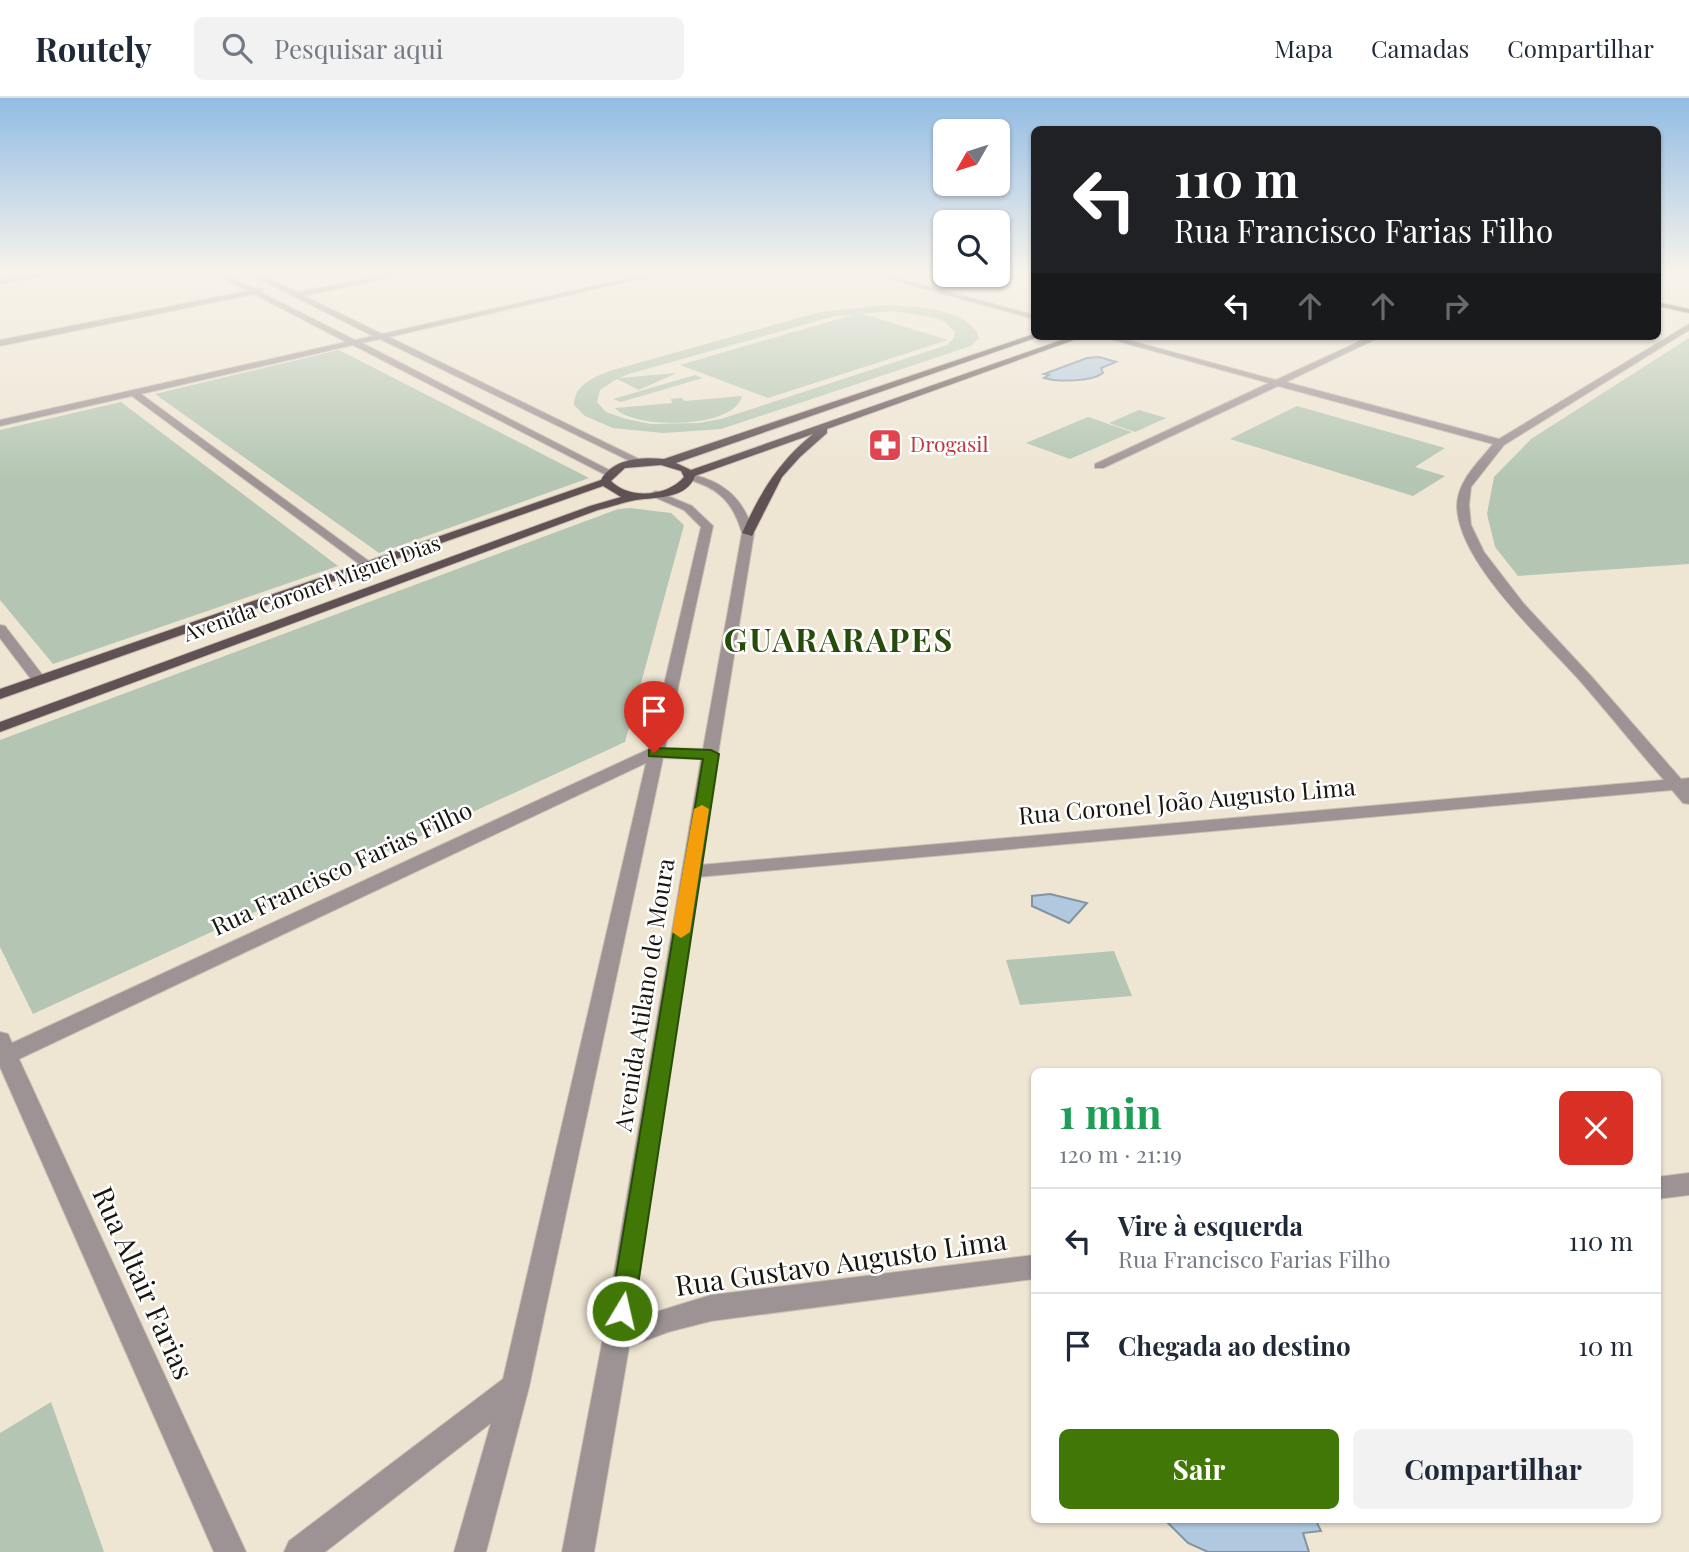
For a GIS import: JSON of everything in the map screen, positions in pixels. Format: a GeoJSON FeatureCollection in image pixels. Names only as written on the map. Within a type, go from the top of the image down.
{"type":"FeatureCollection","features":[{"type":"Feature","properties":{"kind":"main road"},"geometry":{"type":"LineString","coordinates":[[667,462],[1020,342]]}},
{"type":"Feature","properties":{"kind":"main road"},"geometry":{"type":"LineString","coordinates":[[608,477],[616,491],[640,495],[679,488],[690,476],[837,420],[1064,342]]}},
{"type":"Feature","properties":{"kind":"main road"},"geometry":{"type":"LineString","coordinates":[[748,533],[769,485],[782,466],[837,420]]}},
{"type":"Feature","properties":{"kind":"main road"},"geometry":{"type":"LineString","coordinates":[[640,462],[667,462],[681,466],[690,476]]}},
{"type":"Feature","properties":{"kind":"main road","name":"Avenida Coronel Miguel Dias"},"geometry":{"type":"LineString","coordinates":[[0,694],[366,565],[608,477],[640,462]]}},
{"type":"Feature","properties":{"kind":"main road","name":"Avenida Coronel Miguel Dias"},"geometry":{"type":"LineString","coordinates":[[0,727],[594,508],[640,495]]}},
{"type":"Feature","properties":{"kind":"street"},"geometry":{"type":"LineString","coordinates":[[0,423],[354,342],[608,477]]}},
{"type":"Feature","properties":{"kind":"street"},"geometry":{"type":"LineString","coordinates":[[392,342],[640,462]]}},
{"type":"Feature","properties":{"kind":"street"},"geometry":{"type":"LineString","coordinates":[[1124,342],[1500,443]]}},
{"type":"Feature","properties":{"kind":"street"},"geometry":{"type":"LineString","coordinates":[[1099,466],[1366,342]]}},
{"type":"Feature","properties":{"kind":"street"},"geometry":{"type":"LineString","coordinates":[[1663,342],[1500,443],[1465,487],[1465,525],[1478,553],[1519,607],[1682,784],[1689,799]]}},
{"type":"Feature","properties":{"kind":"street"},"geometry":{"type":"LineString","coordinates":[[134,393],[366,565]]}},
{"type":"Feature","properties":{"kind":"street"},"geometry":{"type":"LineString","coordinates":[[690,476],[724,491],[741,508],[748,533]]}},
{"type":"Feature","properties":{"kind":"street","name":"Avenida Atilano de Moura"},"geometry":{"type":"LineString","coordinates":[[470,1552],[515,1387],[654,753],[707,526],[688,508],[656,494]]}},
{"type":"Feature","properties":{"kind":"street","name":"Avenida Atilano de Moura"},"geometry":{"type":"LineString","coordinates":[[578,1552],[617,1338],[690,873],[748,533]]}},
{"type":"Feature","properties":{"kind":"street"},"geometry":{"type":"LineString","coordinates":[[0,629],[39,680]]}},
{"type":"Feature","properties":{"kind":"street","name":"Rua Francisco Farias Filho"},"geometry":{"type":"LineString","coordinates":[[2,1051],[654,753],[711,754]]}},
{"type":"Feature","properties":{"kind":"street","name":"Rua Coronel João Augusto Lima"},"geometry":{"type":"LineString","coordinates":[[690,873],[1100,833],[1682,784]]}},
{"type":"Feature","properties":{"kind":"street","name":"Rua Altair Farias"},"geometry":{"type":"LineString","coordinates":[[2,1051],[230,1552]]}},
{"type":"Feature","properties":{"kind":"street"},"geometry":{"type":"LineString","coordinates":[[1661,1188],[1689,1184]]}},
{"type":"Feature","properties":{"kind":"street","name":"Rua Gustavo Augusto Lima"},"geometry":{"type":"LineString","coordinates":[[617,1338],[668,1318],[711,1308],[1031,1267]]}},
{"type":"Feature","properties":{"kind":"street"},"geometry":{"type":"LineString","coordinates":[[300,1552],[515,1387]]}},
{"type":"Feature","properties":{"kind":"green space"},"geometry":{"type":"Polygon","coordinates":[[[714,342],[743,342],[619,378],[677,373],[639,390],[617,379],[600,390],[597,402],[606,412],[626,419],[651,424],[698,423],[721,419],[950,342],[975,342],[971,346],[721,429],[663,433],[613,428],[585,416],[574,405],[575,398],[582,386],[606,372],[714,342]]]}},
{"type":"Feature","properties":{"kind":"green space"},"geometry":{"type":"Polygon","coordinates":[[[760,342],[942,342],[768,398],[680,365],[760,342]]]}},
{"type":"Feature","properties":{"kind":"green space"},"geometry":{"type":"Polygon","coordinates":[[[1683,342],[1689,342],[1689,564],[1518,576],[1495,547],[1487,514],[1494,477],[1531,439],[1683,342]]]}},
{"type":"Feature","properties":{"kind":"green space"},"geometry":{"type":"Polygon","coordinates":[[[339,350],[589,478],[379,553],[155,394],[339,350]]]}},
{"type":"Feature","properties":{"kind":"green space"},"geometry":{"type":"Polygon","coordinates":[[[695,375],[703,378],[621,402],[613,399],[695,375]]]}},
{"type":"Feature","properties":{"kind":"green space"},"geometry":{"type":"Polygon","coordinates":[[[742,396],[735,407],[722,415],[683,423],[642,420],[615,408],[672,403],[671,399],[682,398],[684,401],[742,396]]]}},
{"type":"Feature","properties":{"kind":"green space"},"geometry":{"type":"Polygon","coordinates":[[[121,402],[338,566],[53,664],[0,600],[0,430],[121,402]]]}},
{"type":"Feature","properties":{"kind":"green space"},"geometry":{"type":"Polygon","coordinates":[[[1297,406],[1445,448],[1415,467],[1445,476],[1413,496],[1230,439],[1297,406]]]}},
{"type":"Feature","properties":{"kind":"green space"},"geometry":{"type":"Polygon","coordinates":[[[1139,410],[1166,418],[1135,432],[1109,423],[1139,410]]]}},
{"type":"Feature","properties":{"kind":"green space"},"geometry":{"type":"Polygon","coordinates":[[[1088,417],[1132,432],[1070,459],[1026,443],[1088,417]]]}},
{"type":"Feature","properties":{"kind":"green space"},"geometry":{"type":"Polygon","coordinates":[[[618,509],[671,513],[684,525],[625,742],[33,1014],[0,947],[0,740],[618,509]]]}},
{"type":"Feature","properties":{"kind":"green space"},"geometry":{"type":"Polygon","coordinates":[[[1114,951],[1132,996],[1020,1005],[1006,960],[1114,951]]]}},
{"type":"Feature","properties":{"kind":"green space"},"geometry":{"type":"Polygon","coordinates":[[[51,1402],[104,1552],[0,1552],[0,1433],[51,1402]]]}},
{"type":"Feature","properties":{"kind":"water"},"geometry":{"type":"Polygon","coordinates":[[[1099,357],[1116,362],[1101,368],[1103,373],[1098,376],[1083,380],[1044,378],[1049,375],[1044,374],[1087,358],[1099,357]]]}},
{"type":"Feature","properties":{"kind":"water"},"geometry":{"type":"Polygon","coordinates":[[[1050,894],[1087,903],[1069,923],[1032,906],[1032,896],[1050,894]]]}},
{"type":"Feature","properties":{"kind":"water"},"geometry":{"type":"Polygon","coordinates":[[[1168,1523],[1317,1523],[1321,1531],[1303,1533],[1309,1552],[1208,1552],[1188,1543],[1168,1523]]]}},
{"type":"Feature","properties":{"kind":"slow traffic"},"geometry":{"type":"LineString","coordinates":[[681,932],[702,809]]}},
{"type":"Feature","properties":{"kind":"place","name":"Drogasil"},"geometry":{"type":"Point","coordinates":[885,445]}},
{"type":"Feature","properties":{"kind":"district","name":"GUARARAPES"},"geometry":{"type":"Point","coordinates":[839,641]}},
{"type":"Feature","properties":{"kind":"route"},"geometry":{"type":"LineString","coordinates":[[622,1311],[711,754],[654,753]]}}]}
